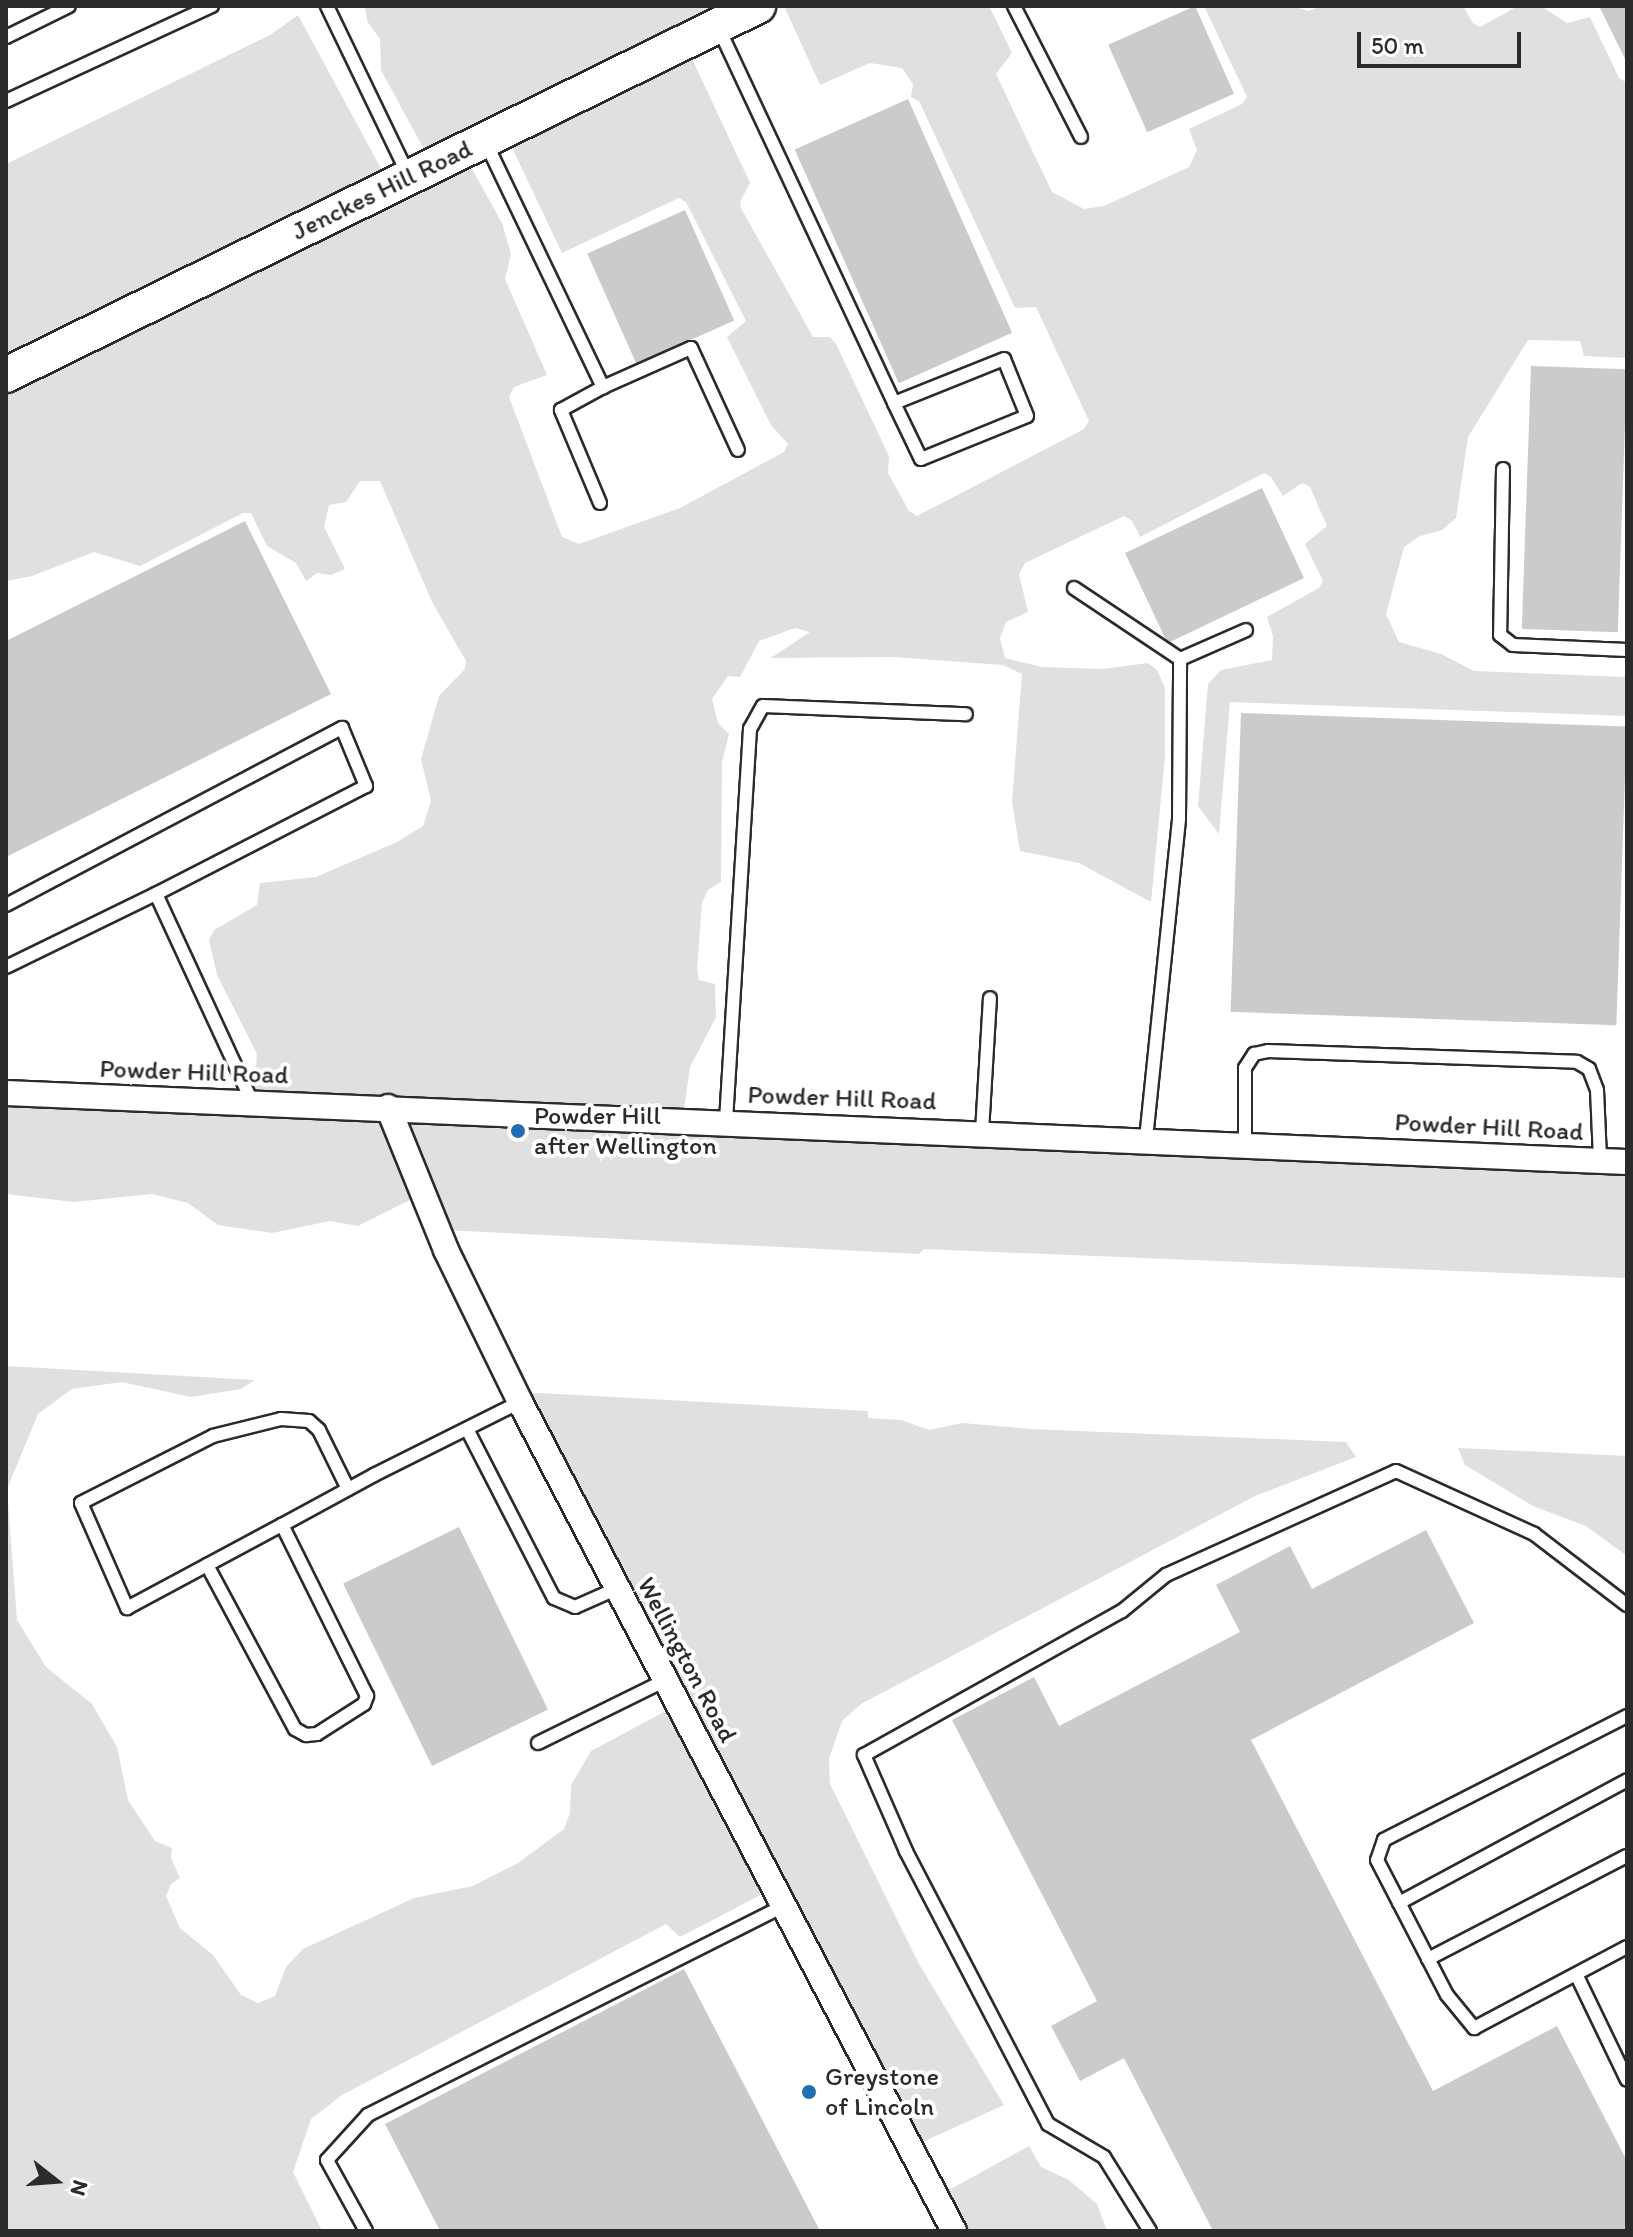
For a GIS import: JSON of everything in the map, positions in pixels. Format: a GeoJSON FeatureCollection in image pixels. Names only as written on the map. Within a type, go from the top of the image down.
{"type":"FeatureCollection","features":[{"type":"Feature","properties":{"kind":"main road","name":"Jenckes Hill Road"},"geometry":{"type":"LineString","coordinates":[[6,375],[758,6]]}},
{"type":"Feature","properties":{"kind":"street","name":"Powder Hill Road"},"geometry":{"type":"LineString","coordinates":[[6,1093],[726,1121],[1627,1162]]}},
{"type":"Feature","properties":{"kind":"street","name":"Wellington Road"},"geometry":{"type":"LineString","coordinates":[[388,1107],[446,1250],[520,1402],[954,2231]]}},
{"type":"Feature","properties":{"kind":"lane"},"geometry":{"type":"LineString","coordinates":[[6,37],[69,6]]}},
{"type":"Feature","properties":{"kind":"lane"},"geometry":{"type":"LineString","coordinates":[[6,101],[212,6]]}},
{"type":"Feature","properties":{"kind":"lane"},"geometry":{"type":"LineString","coordinates":[[327,6],[409,177]]}},
{"type":"Feature","properties":{"kind":"lane"},"geometry":{"type":"LineString","coordinates":[[1014,6],[1081,137]]}},
{"type":"Feature","properties":{"kind":"lane"},"geometry":{"type":"LineString","coordinates":[[717,26],[894,403],[921,459],[1027,416],[1004,359],[894,403]]}},
{"type":"Feature","properties":{"kind":"lane"},"geometry":{"type":"LineString","coordinates":[[484,140],[603,387]]}},
{"type":"Feature","properties":{"kind":"lane"},"geometry":{"type":"LineString","coordinates":[[600,503],[561,410],[603,387],[691,348],[738,450]]}},
{"type":"Feature","properties":{"kind":"lane"},"geometry":{"type":"LineString","coordinates":[[1503,469],[1500,635],[1513,645],[1627,650]]}},
{"type":"Feature","properties":{"kind":"lane"},"geometry":{"type":"LineString","coordinates":[[1074,588],[1180,659]]}},
{"type":"Feature","properties":{"kind":"lane"},"geometry":{"type":"LineString","coordinates":[[1180,659],[1246,630]]}},
{"type":"Feature","properties":{"kind":"lane"},"geometry":{"type":"LineString","coordinates":[[1146,1139],[1179,819],[1180,659]]}},
{"type":"Feature","properties":{"kind":"lane"},"geometry":{"type":"LineString","coordinates":[[726,1121],[750,729],[763,706],[966,714]]}},
{"type":"Feature","properties":{"kind":"lane"},"geometry":{"type":"LineString","coordinates":[[6,905],[342,728],[366,786],[6,967]]}},
{"type":"Feature","properties":{"kind":"lane"},"geometry":{"type":"LineString","coordinates":[[156,894],[252,1102]]}},
{"type":"Feature","properties":{"kind":"lane"},"geometry":{"type":"LineString","coordinates":[[982,1132],[990,998]]}},
{"type":"Feature","properties":{"kind":"lane"},"geometry":{"type":"LineString","coordinates":[[1245,1144],[1245,1068],[1254,1054],[1268,1051],[1577,1062],[1589,1069],[1597,1090],[1600,1160]]}},
{"type":"Feature","properties":{"kind":"lane"},"geometry":{"type":"LineString","coordinates":[[348,1489],[319,1430],[309,1421],[281,1419],[213,1436],[81,1503],[127,1608],[348,1489],[520,1402]]}},
{"type":"Feature","properties":{"kind":"lane"},"geometry":{"type":"LineString","coordinates":[[467,1429],[554,1598],[575,1607],[618,1588]]}},
{"type":"Feature","properties":{"kind":"lane"},"geometry":{"type":"LineString","coordinates":[[1150,2231],[1104,2157],[1048,2124],[906,1851],[864,1755],[1122,1611],[1166,1575],[1396,1471],[1534,1534],[1627,1605]]}},
{"type":"Feature","properties":{"kind":"lane"},"geometry":{"type":"LineString","coordinates":[[207,1565],[295,1729],[306,1735],[317,1734],[364,1704],[367,1696],[282,1525]]}},
{"type":"Feature","properties":{"kind":"lane"},"geometry":{"type":"LineString","coordinates":[[538,1743],[666,1680]]}},
{"type":"Feature","properties":{"kind":"lane"},"geometry":{"type":"LineString","coordinates":[[1627,1716],[1384,1840],[1377,1860],[1447,1995],[1474,2028],[1627,1947]]}},
{"type":"Feature","properties":{"kind":"lane"},"geometry":{"type":"LineString","coordinates":[[1399,1903],[1627,1780]]}},
{"type":"Feature","properties":{"kind":"lane"},"geometry":{"type":"LineString","coordinates":[[1428,1959],[1627,1856]]}},
{"type":"Feature","properties":{"kind":"lane"},"geometry":{"type":"LineString","coordinates":[[366,2231],[327,2160],[368,2115],[784,1906]]}},
{"type":"Feature","properties":{"kind":"lane"},"geometry":{"type":"LineString","coordinates":[[1577,1976],[1627,2080]]}},
{"type":"Feature","properties":{"kind":"shaded area"},"geometry":{"type":"Polygon","coordinates":[[[365,6],[764,6],[688,50],[750,183],[740,202],[741,208],[813,337],[830,337],[836,344],[889,456],[888,473],[909,511],[917,516],[1084,429],[1089,421],[1036,307],[1015,308],[919,101],[911,97],[913,84],[902,68],[870,63],[820,85],[784,6],[989,6],[1012,53],[996,74],[1052,192],[1084,209],[1104,206],[1189,167],[1197,150],[1189,129],[1242,104],[1247,97],[1204,6],[1291,6],[1309,11],[1322,6],[1463,6],[1473,23],[1480,27],[1518,6],[1541,6],[1567,23],[1590,17],[1619,78],[1627,83],[1627,358],[1584,356],[1580,341],[1528,340],[1468,437],[1456,518],[1442,530],[1420,536],[1404,547],[1386,614],[1399,642],[1441,654],[1474,671],[1627,677],[1627,716],[1230,702],[1219,834],[1198,806],[1208,684],[1221,670],[1272,660],[1273,636],[1267,617],[1319,588],[1323,581],[1305,544],[1327,526],[1310,487],[1302,483],[1283,496],[1271,477],[1264,473],[1140,537],[1132,521],[1124,516],[1025,563],[1019,574],[1028,612],[1006,622],[1000,638],[1005,658],[1042,667],[1103,669],[1148,663],[1157,670],[1165,688],[1165,756],[1151,902],[1079,863],[1020,851],[1012,801],[1022,674],[1003,665],[893,657],[771,658],[810,632],[795,628],[759,641],[740,677],[728,676],[712,699],[718,723],[729,734],[722,762],[721,882],[708,890],[702,903],[697,968],[699,980],[715,984],[716,1017],[690,1067],[683,1117],[1627,1162],[1627,1278],[924,1249],[919,1254],[444,1230],[412,1199],[358,1226],[330,1221],[272,1233],[218,1225],[188,1203],[152,1194],[74,1202],[6,1194],[6,1093],[254,1099],[257,1054],[217,975],[209,940],[214,930],[257,905],[260,883],[316,877],[397,842],[423,826],[431,801],[421,759],[439,696],[465,669],[466,661],[432,602],[380,481],[360,481],[346,502],[329,505],[324,527],[345,569],[331,575],[317,573],[306,581],[296,563],[267,546],[251,513],[243,513],[140,566],[94,552],[32,576],[6,581],[6,164],[270,35],[298,15],[392,189],[433,166],[381,70],[380,39],[367,21],[365,6]],[[506,135],[466,158],[502,223],[511,254],[505,279],[547,375],[514,387],[509,397],[562,537],[579,544],[680,508],[784,452],[788,444],[771,425],[727,337],[746,321],[686,202],[679,198],[562,253],[506,135]]]}},
{"type":"Feature","properties":{"kind":"shaded area"},"geometry":{"type":"Polygon","coordinates":[[[6,1366],[255,1380],[241,1389],[191,1397],[122,1382],[72,1389],[38,1414],[7,1489],[17,1620],[46,1667],[92,1704],[117,1747],[128,1800],[155,1841],[172,1848],[171,1858],[180,1878],[171,1884],[166,1896],[180,1928],[213,1955],[241,1995],[258,2003],[275,1996],[286,1967],[303,1949],[414,1898],[473,1886],[518,1863],[564,1829],[570,1813],[571,1785],[591,1751],[679,1704],[521,1392],[868,1411],[868,1418],[901,1420],[929,1430],[962,1423],[1031,1429],[1346,1442],[1356,1457],[1255,1496],[861,1704],[842,1721],[829,1759],[830,1784],[919,1964],[1004,2105],[916,2145],[774,1888],[680,1937],[666,1924],[342,2095],[311,2119],[293,2172],[322,2231],[6,2231],[6,1366]]]}},
{"type":"Feature","properties":{"kind":"shaded area"},"geometry":{"type":"Polygon","coordinates":[[[1458,1448],[1627,1456],[1627,1556],[1586,1526],[1533,1506],[1465,1465],[1458,1448]]]}},
{"type":"Feature","properties":{"kind":"shaded area"},"geometry":{"type":"Polygon","coordinates":[[[1029,2146],[1041,2167],[1069,2180],[1097,2204],[1107,2231],[956,2231],[940,2195],[1029,2146]]]}},
{"type":"Feature","properties":{"kind":"building"},"geometry":{"type":"Polygon","coordinates":[[[1195,6],[1234,94],[1147,132],[1108,45],[1195,6]]]}},
{"type":"Feature","properties":{"kind":"building"},"geometry":{"type":"Polygon","coordinates":[[[1599,6],[1627,6],[1627,63],[1599,6]]]}},
{"type":"Feature","properties":{"kind":"building"},"geometry":{"type":"Polygon","coordinates":[[[908,99],[1012,333],[899,383],[795,149],[908,99]]]}},
{"type":"Feature","properties":{"kind":"building"},"geometry":{"type":"Polygon","coordinates":[[[685,210],[734,321],[636,364],[587,254],[685,210]]]}},
{"type":"Feature","properties":{"kind":"building"},"geometry":{"type":"Polygon","coordinates":[[[1531,366],[1627,369],[1618,632],[1522,629],[1531,366]]]}},
{"type":"Feature","properties":{"kind":"building"},"geometry":{"type":"Polygon","coordinates":[[[1262,488],[1304,578],[1170,642],[1165,638],[1125,553],[1262,488]]]}},
{"type":"Feature","properties":{"kind":"building"},"geometry":{"type":"Polygon","coordinates":[[[245,521],[331,694],[6,857],[6,641],[245,521]]]}},
{"type":"Feature","properties":{"kind":"building"},"geometry":{"type":"Polygon","coordinates":[[[1241,713],[1627,726],[1616,1025],[1231,1012],[1241,713]]]}},
{"type":"Feature","properties":{"kind":"building"},"geometry":{"type":"Polygon","coordinates":[[[459,1527],[548,1709],[432,1766],[343,1584],[459,1527]]]}},
{"type":"Feature","properties":{"kind":"building"},"geometry":{"type":"Polygon","coordinates":[[[1426,1530],[1474,1623],[1251,1740],[1433,2091],[1557,2026],[1627,2161],[1627,2231],[1213,2231],[1124,2058],[1080,2081],[1051,2026],[1097,2001],[952,1720],[1034,1677],[1059,1726],[1240,1632],[1216,1585],[1290,1546],[1312,1589],[1426,1530]]]}},
{"type":"Feature","properties":{"kind":"building"},"geometry":{"type":"Polygon","coordinates":[[[684,1969],[820,2231],[440,2231],[385,2124],[684,1969]]]}},
{"type":"Feature","properties":{"kind":"place","name":"Powder Hill after Wellington"},"geometry":{"type":"Point","coordinates":[518,1131]}},
{"type":"Feature","properties":{"kind":"place","name":"Greystone of Lincoln"},"geometry":{"type":"Point","coordinates":[809,2092]}}]}
